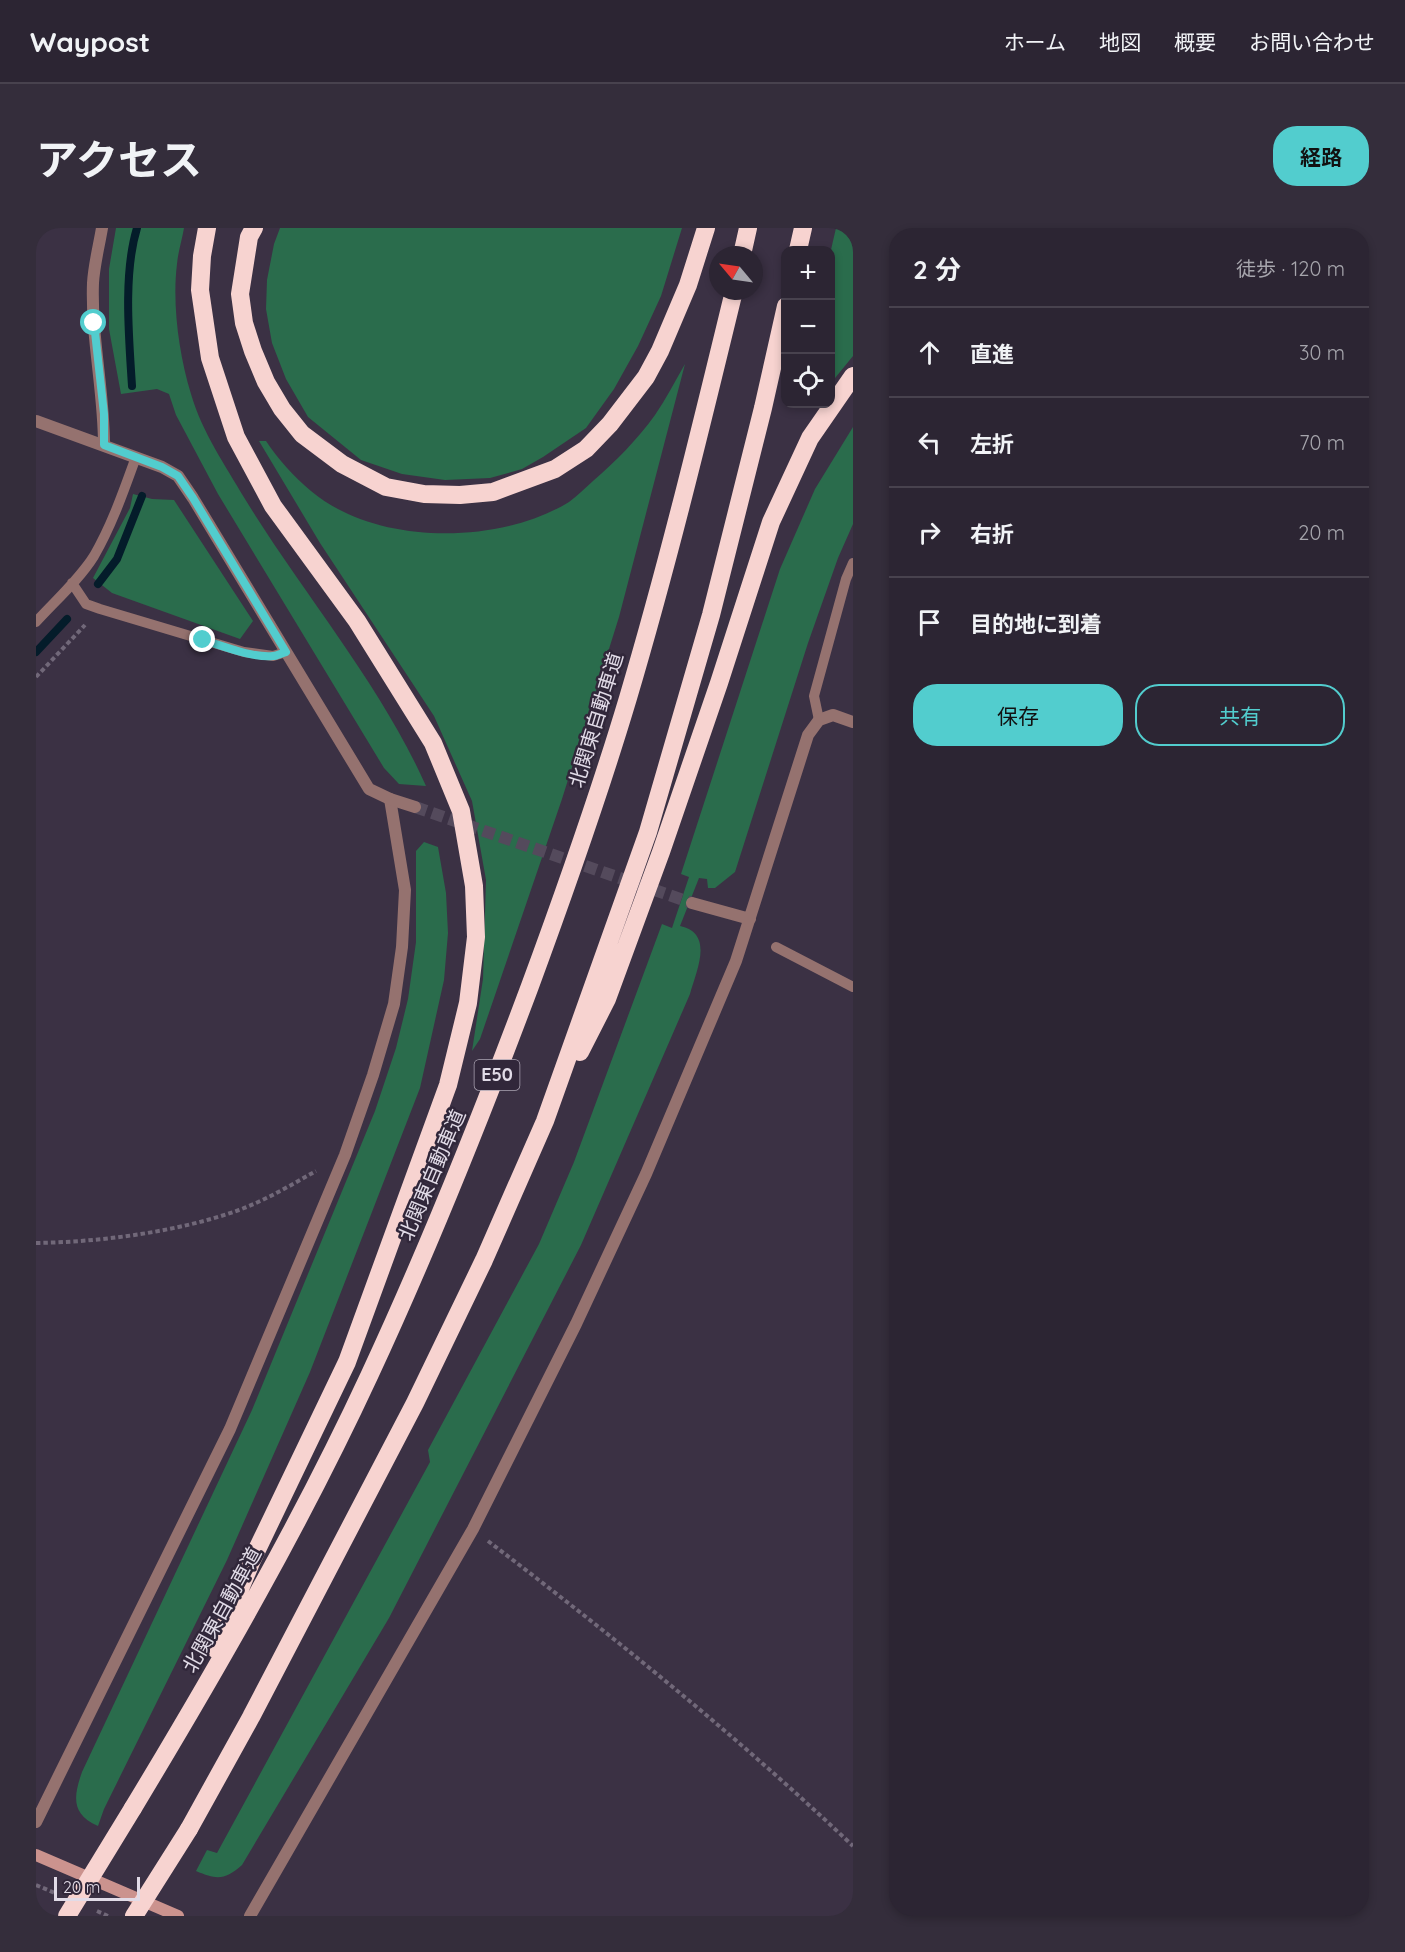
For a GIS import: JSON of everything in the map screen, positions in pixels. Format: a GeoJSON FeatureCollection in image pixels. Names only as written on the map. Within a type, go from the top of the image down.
{"type":"FeatureCollection","features":[{"type":"Feature","properties":{"kind":"highway"},"geometry":{"type":"LineString","coordinates":[[185,1722],[252,1560],[346,1362],[448,1085],[468,1003],[476,937],[474,886],[461,811],[433,743],[357,621],[273,506],[236,437],[210,358],[200,290],[202,256],[207,228]]}},
{"type":"Feature","properties":{"kind":"highway"},"geometry":{"type":"LineString","coordinates":[[254,228],[249,237],[240,294],[244,323],[266,382],[282,409],[302,434],[342,464],[386,487],[424,494],[460,495],[493,492],[555,469],[586,449],[610,424],[646,377],[660,351],[688,285],[706,228]]}},
{"type":"Feature","properties":{"kind":"highway"},"geometry":{"type":"LineString","coordinates":[[744,246],[748,228]]}},
{"type":"Feature","properties":{"kind":"highway"},"geometry":{"type":"LineString","coordinates":[[799,246],[803,228]]}},
{"type":"Feature","properties":{"kind":"highway","name":"北関東自動車道"},"geometry":{"type":"LineString","coordinates":[[67,1916],[185,1722],[274,1564],[369,1377],[436,1226],[486,1104],[559,906],[628,700],[686,492],[732,300]]}},
{"type":"Feature","properties":{"kind":"highway"},"geometry":{"type":"LineString","coordinates":[[545,1121],[648,832],[711,615],[781,328]]}},
{"type":"Feature","properties":{"kind":"highway"},"geometry":{"type":"LineString","coordinates":[[134,1916],[189,1829],[251,1717],[415,1403],[484,1260],[545,1121],[607,999],[711,706],[771,522],[810,438],[853,376]]}},
{"type":"Feature","properties":{"kind":"main road"},"geometry":{"type":"LineString","coordinates":[[36,1855],[177,1916]]}},
{"type":"Feature","properties":{"kind":"street"},"geometry":{"type":"LineString","coordinates":[[102,228],[93,292],[104,414],[104,445]]}},
{"type":"Feature","properties":{"kind":"street"},"geometry":{"type":"LineString","coordinates":[[36,421],[162,467],[178,476],[369,789],[415,807]]}},
{"type":"Feature","properties":{"kind":"street"},"geometry":{"type":"LineString","coordinates":[[250,1916],[473,1529],[576,1324],[646,1174],[736,961],[808,735],[819,720],[833,715],[853,722]]}},
{"type":"Feature","properties":{"kind":"street"},"geometry":{"type":"LineString","coordinates":[[36,1822],[40,1805],[230,1429],[345,1155],[373,1076],[394,1004],[402,947],[405,890],[390,799]]}},
{"type":"Feature","properties":{"kind":"street"},"geometry":{"type":"LineString","coordinates":[[692,903],[750,919]]}},
{"type":"Feature","properties":{"kind":"lane"},"geometry":{"type":"LineString","coordinates":[[36,622],[72,584],[95,555],[118,505],[136,457]]}},
{"type":"Feature","properties":{"kind":"lane"},"geometry":{"type":"LineString","coordinates":[[819,720],[814,696],[846,579],[853,563]]}},
{"type":"Feature","properties":{"kind":"lane"},"geometry":{"type":"LineString","coordinates":[[72,584],[86,604],[100,609],[244,652],[273,656],[286,652]]}},
{"type":"Feature","properties":{"kind":"lane"},"geometry":{"type":"LineString","coordinates":[[776,947],[853,987]]}},
{"type":"Feature","properties":{"kind":"path"},"geometry":{"type":"LineString","coordinates":[[36,676],[100,609]]}},
{"type":"Feature","properties":{"kind":"path"},"geometry":{"type":"LineString","coordinates":[[36,1243],[57,1243],[126,1235],[190,1225],[240,1210],[345,1155]]}},
{"type":"Feature","properties":{"kind":"path"},"geometry":{"type":"LineString","coordinates":[[473,1529],[607,1632],[799,1795],[853,1846]]}},
{"type":"Feature","properties":{"kind":"green space"},"geometry":{"type":"Polygon","coordinates":[[[116,228],[184,228],[177,264],[176,312],[183,363],[201,422],[222,461],[268,535],[387,711],[426,786],[399,784],[384,768],[218,494],[176,415],[169,394],[157,389],[121,394],[109,329],[109,269],[116,228]]]}},
{"type":"Feature","properties":{"kind":"green space"},"geometry":{"type":"Polygon","coordinates":[[[280,228],[682,228],[661,296],[638,346],[614,389],[586,428],[522,469],[490,478],[445,480],[402,474],[361,460],[308,417],[286,379],[272,343],[266,309],[267,280],[274,244],[280,228]]]}},
{"type":"Feature","properties":{"kind":"green space"},"geometry":{"type":"Polygon","coordinates":[[[836,228],[853,228],[853,356],[835,378],[835,246],[832,246],[836,228]]]}},
{"type":"Feature","properties":{"kind":"green space"},"geometry":{"type":"Polygon","coordinates":[[[685,364],[619,617],[562,799],[480,1039],[472,1051],[483,979],[486,880],[472,801],[434,716],[320,543],[259,441],[266,441],[287,468],[311,491],[338,509],[369,522],[403,530],[438,533],[474,532],[508,526],[540,516],[569,502],[602,473],[626,450],[655,415],[685,364]]]}},
{"type":"Feature","properties":{"kind":"green space"},"geometry":{"type":"Polygon","coordinates":[[[853,427],[853,524],[838,558],[808,643],[735,872],[715,888],[708,888],[707,879],[699,878],[680,926],[691,930],[697,936],[700,945],[696,975],[690,994],[581,1245],[389,1618],[242,1865],[231,1874],[220,1877],[196,1871],[207,1850],[217,1853],[430,1462],[428,1450],[539,1244],[574,1162],[662,924],[672,928],[689,877],[681,874],[780,569],[815,489],[853,427]]]}},
{"type":"Feature","properties":{"kind":"green space"},"geometry":{"type":"Polygon","coordinates":[[[133,494],[152,499],[174,500],[253,621],[240,639],[112,593],[93,578],[130,508],[133,494]]]}},
{"type":"Feature","properties":{"kind":"green space"},"geometry":{"type":"Polygon","coordinates":[[[424,842],[438,847],[446,893],[448,933],[444,980],[420,1088],[310,1372],[227,1560],[104,1809],[98,1826],[83,1816],[76,1803],[77,1788],[82,1772],[252,1410],[375,1111],[396,1048],[408,999],[416,942],[416,851],[424,842]]]}},
{"type":"Feature","properties":{"kind":"waterway"},"geometry":{"type":"LineString","coordinates":[[132,386],[128,286],[137,228]]}},
{"type":"Feature","properties":{"kind":"waterway"},"geometry":{"type":"LineString","coordinates":[[98,584],[117,559],[142,496]]}},
{"type":"Feature","properties":{"kind":"waterway"},"geometry":{"type":"LineString","coordinates":[[36,652],[67,619]]}},
{"type":"Feature","properties":{"kind":"tunnel"},"geometry":{"type":"LineString","coordinates":[[415,807],[692,903]]}},
{"type":"Feature","properties":{"kind":"route"},"geometry":{"type":"LineString","coordinates":[[94,323],[104,414],[104,445],[162,467],[178,476],[286,652],[273,656],[244,652],[203,640]]}}]}
